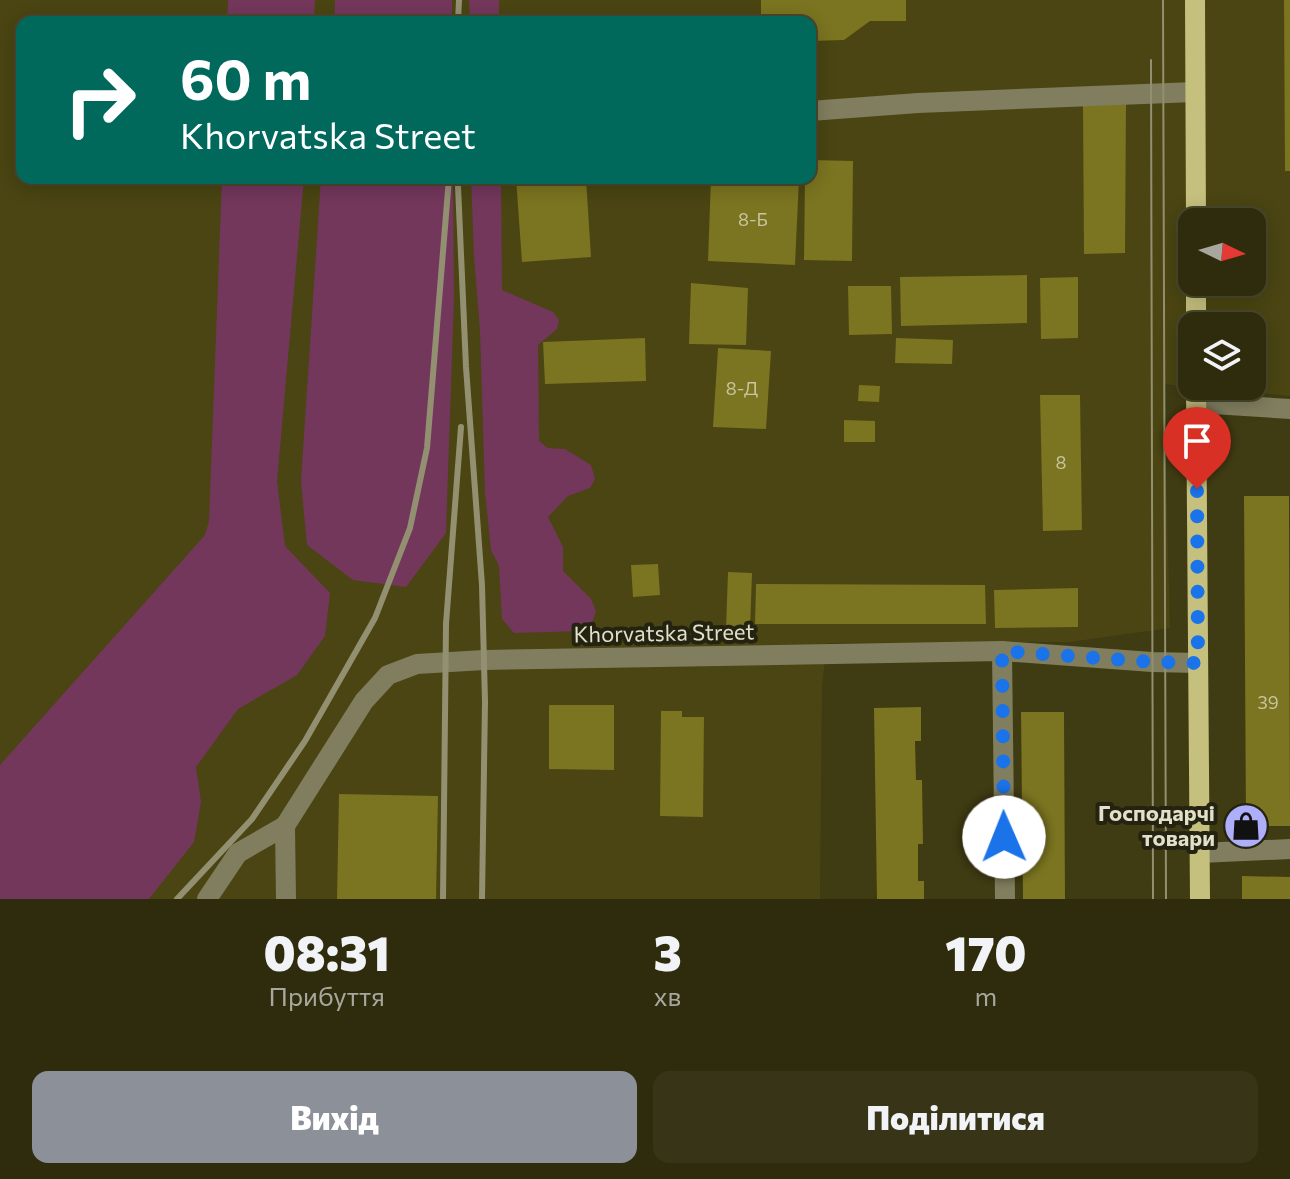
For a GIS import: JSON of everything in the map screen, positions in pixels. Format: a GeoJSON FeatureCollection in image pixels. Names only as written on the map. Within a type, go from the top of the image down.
{"type":"FeatureCollection","features":[{"type":"Feature","properties":{"kind":"main road"},"geometry":{"type":"LineString","coordinates":[[1195,0],[1196,208]]}},
{"type":"Feature","properties":{"kind":"main road"},"geometry":{"type":"LineString","coordinates":[[1196,400],[1200,899]]}},
{"type":"Feature","properties":{"kind":"street"},"geometry":{"type":"LineString","coordinates":[[816,111],[918,103],[1195,92]]}},
{"type":"Feature","properties":{"kind":"street"},"geometry":{"type":"LineString","coordinates":[[1234,400],[1290,409]]}},
{"type":"Feature","properties":{"kind":"street"},"geometry":{"type":"LineString","coordinates":[[1002,651],[1005,899]]}},
{"type":"Feature","properties":{"kind":"street","name":"Khorvatska Street"},"geometry":{"type":"LineString","coordinates":[[285,826],[364,701],[388,675],[417,664],[471,660],[1002,651],[1198,663]]}},
{"type":"Feature","properties":{"kind":"street"},"geometry":{"type":"LineString","coordinates":[[207,899],[238,853],[285,826],[286,899]]}},
{"type":"Feature","properties":{"kind":"street"},"geometry":{"type":"LineString","coordinates":[[1200,853],[1290,849]]}},
{"type":"Feature","properties":{"kind":"shaded area"},"geometry":{"type":"Polygon","coordinates":[[[0,0],[1290,0],[1290,396],[1266,394],[1266,312],[1178,312],[1178,385],[1164,384],[1170,628],[1070,642],[827,643],[822,687],[820,899],[0,899],[0,0]]]}},
{"type":"Feature","properties":{"kind":"shaded area"},"geometry":{"type":"Polygon","coordinates":[[[228,0],[315,0],[314,16],[227,16],[228,0]]]}},
{"type":"Feature","properties":{"kind":"shaded area"},"geometry":{"type":"Polygon","coordinates":[[[335,0],[452,0],[452,16],[334,16],[335,0]]]}},
{"type":"Feature","properties":{"kind":"shaded area"},"geometry":{"type":"Polygon","coordinates":[[[469,0],[499,0],[499,16],[470,16],[469,0]]]}},
{"type":"Feature","properties":{"kind":"shaded area"},"geometry":{"type":"Polygon","coordinates":[[[222,184],[303,184],[277,481],[285,546],[330,593],[325,636],[297,675],[238,709],[196,767],[201,802],[194,842],[149,899],[0,899],[0,765],[205,535],[209,521],[222,184]]]}},
{"type":"Feature","properties":{"kind":"shaded area"},"geometry":{"type":"Polygon","coordinates":[[[321,184],[453,184],[454,296],[446,533],[406,587],[353,580],[307,545],[301,481],[321,184]]]}},
{"type":"Feature","properties":{"kind":"shaded area"},"geometry":{"type":"Polygon","coordinates":[[[471,184],[501,184],[502,290],[553,312],[559,320],[557,329],[538,345],[539,441],[548,448],[565,449],[591,465],[595,479],[590,488],[568,496],[548,517],[563,547],[563,571],[591,599],[596,611],[592,623],[584,631],[514,633],[502,619],[499,566],[491,550],[485,492],[480,330],[471,184]]]}},
{"type":"Feature","properties":{"kind":"building"},"geometry":{"type":"Polygon","coordinates":[[[761,0],[906,0],[906,21],[870,21],[844,40],[816,41],[816,16],[761,16],[761,0]]]}},
{"type":"Feature","properties":{"kind":"building"},"geometry":{"type":"Polygon","coordinates":[[[1284,0],[1290,0],[1290,171],[1285,171],[1284,0]]]}},
{"type":"Feature","properties":{"kind":"building"},"geometry":{"type":"Polygon","coordinates":[[[1126,104],[1125,253],[1084,254],[1083,106],[1126,104]]]}},
{"type":"Feature","properties":{"kind":"building"},"geometry":{"type":"Polygon","coordinates":[[[816,160],[853,161],[852,261],[804,260],[805,184],[816,184],[816,160]]]}},
{"type":"Feature","properties":{"kind":"building"},"geometry":{"type":"Polygon","coordinates":[[[516,184],[586,184],[591,257],[522,262],[516,184]]]}},
{"type":"Feature","properties":{"kind":"building"},"geometry":{"type":"Polygon","coordinates":[[[711,184],[799,184],[795,265],[708,261],[711,184]]]}},
{"type":"Feature","properties":{"kind":"building"},"geometry":{"type":"Polygon","coordinates":[[[1027,275],[1027,323],[901,326],[900,277],[1027,275]]]}},
{"type":"Feature","properties":{"kind":"building"},"geometry":{"type":"Polygon","coordinates":[[[1078,277],[1078,338],[1041,339],[1040,278],[1078,277]]]}},
{"type":"Feature","properties":{"kind":"building"},"geometry":{"type":"Polygon","coordinates":[[[691,283],[748,288],[746,345],[689,344],[691,283]]]}},
{"type":"Feature","properties":{"kind":"building"},"geometry":{"type":"Polygon","coordinates":[[[848,286],[891,286],[892,334],[849,335],[848,286]]]}},
{"type":"Feature","properties":{"kind":"building"},"geometry":{"type":"Polygon","coordinates":[[[645,338],[646,381],[545,384],[543,342],[645,338]]]}},
{"type":"Feature","properties":{"kind":"building"},"geometry":{"type":"Polygon","coordinates":[[[896,338],[953,340],[952,364],[895,363],[896,338]]]}},
{"type":"Feature","properties":{"kind":"building"},"geometry":{"type":"Polygon","coordinates":[[[718,348],[771,351],[766,429],[713,427],[718,348]]]}},
{"type":"Feature","properties":{"kind":"building"},"geometry":{"type":"Polygon","coordinates":[[[859,385],[880,386],[879,402],[858,401],[859,385]]]}},
{"type":"Feature","properties":{"kind":"building"},"geometry":{"type":"Polygon","coordinates":[[[1040,395],[1080,395],[1082,530],[1043,531],[1040,395]]]}},
{"type":"Feature","properties":{"kind":"building"},"geometry":{"type":"Polygon","coordinates":[[[844,420],[875,421],[875,442],[844,442],[844,420]]]}},
{"type":"Feature","properties":{"kind":"building"},"geometry":{"type":"Polygon","coordinates":[[[1244,496],[1289,496],[1290,826],[1246,826],[1244,496]]]}},
{"type":"Feature","properties":{"kind":"building"},"geometry":{"type":"Polygon","coordinates":[[[658,564],[660,595],[633,597],[631,565],[658,564]]]}},
{"type":"Feature","properties":{"kind":"building"},"geometry":{"type":"Polygon","coordinates":[[[728,572],[752,573],[750,630],[726,629],[728,572]]]}},
{"type":"Feature","properties":{"kind":"building"},"geometry":{"type":"Polygon","coordinates":[[[756,584],[985,585],[986,624],[755,624],[756,584]]]}},
{"type":"Feature","properties":{"kind":"building"},"geometry":{"type":"Polygon","coordinates":[[[1078,588],[1078,627],[995,628],[994,590],[1078,588]]]}},
{"type":"Feature","properties":{"kind":"building"},"geometry":{"type":"Polygon","coordinates":[[[549,705],[614,705],[614,770],[549,769],[549,705]]]}},
{"type":"Feature","properties":{"kind":"building"},"geometry":{"type":"Polygon","coordinates":[[[921,707],[921,741],[915,741],[916,780],[922,780],[923,844],[918,844],[918,881],[924,881],[924,899],[877,899],[874,708],[921,707]]]}},
{"type":"Feature","properties":{"kind":"building"},"geometry":{"type":"Polygon","coordinates":[[[661,711],[682,711],[682,717],[704,717],[703,817],[660,816],[661,711]]]}},
{"type":"Feature","properties":{"kind":"building"},"geometry":{"type":"Polygon","coordinates":[[[1021,712],[1064,712],[1065,899],[1023,899],[1021,712]]]}},
{"type":"Feature","properties":{"kind":"building"},"geometry":{"type":"Polygon","coordinates":[[[339,794],[438,796],[436,899],[337,899],[339,794]]]}},
{"type":"Feature","properties":{"kind":"building"},"geometry":{"type":"Polygon","coordinates":[[[1242,876],[1290,877],[1290,899],[1242,899],[1242,876]]]}},
{"type":"Feature","properties":{"kind":"tram line"},"geometry":{"type":"LineString","coordinates":[[1163,0],[1166,899]]}},
{"type":"Feature","properties":{"kind":"tram line"},"geometry":{"type":"LineString","coordinates":[[1151,60],[1153,899]]}},
{"type":"Feature","properties":{"kind":"railway"},"geometry":{"type":"LineString","coordinates":[[458,16],[459,0]]}},
{"type":"Feature","properties":{"kind":"railway"},"geometry":{"type":"LineString","coordinates":[[177,899],[252,819],[305,741],[375,618],[410,528],[427,448],[449,184]]}},
{"type":"Feature","properties":{"kind":"railway"},"geometry":{"type":"LineString","coordinates":[[458,186],[466,367],[482,585],[485,702],[482,899]]}},
{"type":"Feature","properties":{"kind":"railway"},"geometry":{"type":"LineString","coordinates":[[443,899],[446,624],[461,427]]}},
{"type":"Feature","properties":{"kind":"place","name":"Господарчі товари"},"geometry":{"type":"Point","coordinates":[1246,826]}},
{"type":"Feature","properties":{"kind":"route"},"geometry":{"type":"LineString","coordinates":[[1004,837],[1002,651],[1198,663],[1197,489]]}}]}
